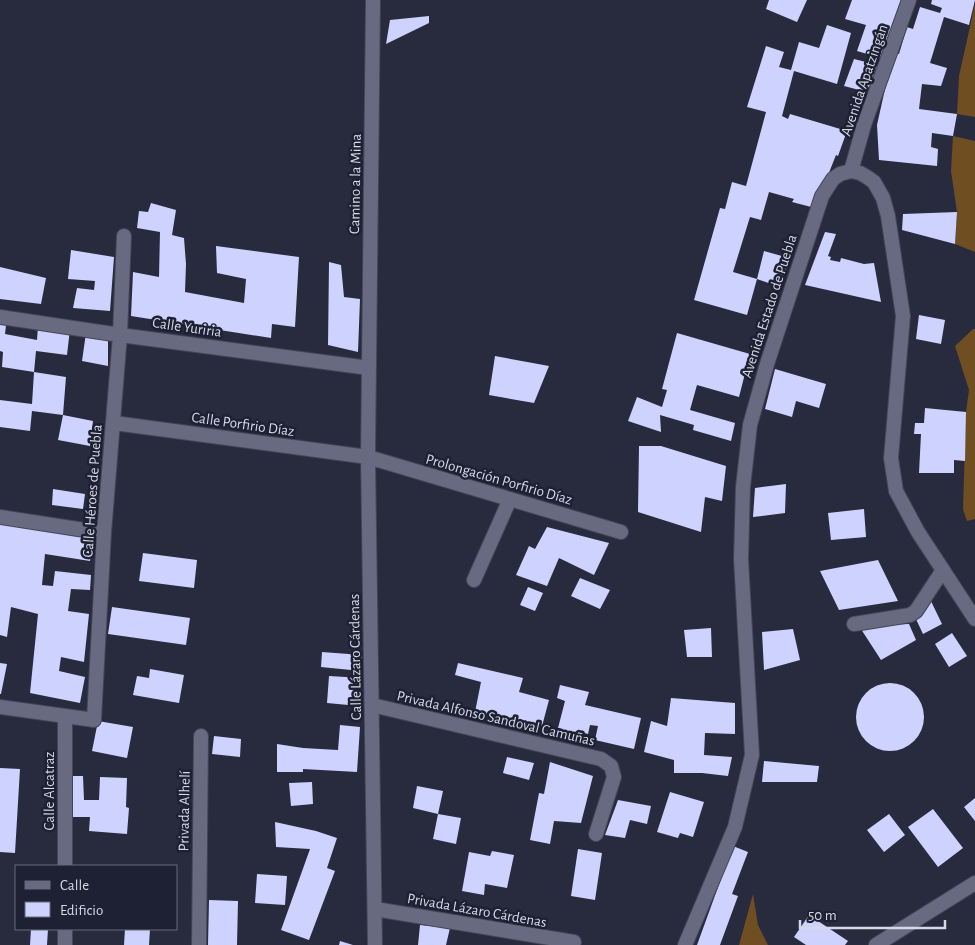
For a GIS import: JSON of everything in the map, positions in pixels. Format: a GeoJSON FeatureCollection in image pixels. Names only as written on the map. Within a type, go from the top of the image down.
{"type":"FeatureCollection","features":[{"type":"Feature","properties":{"kind":"street","name":"Camino a la Mina"},"geometry":{"type":"LineString","coordinates":[[369,368],[373,0]]}},
{"type":"Feature","properties":{"kind":"street","name":"Avenida Apatzingán"},"geometry":{"type":"LineString","coordinates":[[851,171],[864,125],[910,0]]}},
{"type":"Feature","properties":{"kind":"street"},"geometry":{"type":"LineString","coordinates":[[851,171],[867,176],[874,182],[883,198],[888,216],[902,299],[903,316],[891,458],[896,491],[918,532],[975,619]]}},
{"type":"Feature","properties":{"kind":"street","name":"Avenida Estado de Puebla"},"geometry":{"type":"LineString","coordinates":[[685,945],[735,827],[752,755],[741,559],[743,487],[750,425],[767,364],[822,196],[833,179],[840,174],[851,171]]}},
{"type":"Feature","properties":{"kind":"street","name":"Calle Héroes de Puebla"},"geometry":{"type":"LineString","coordinates":[[65,717],[94,720],[104,533],[120,335],[124,236]]}},
{"type":"Feature","properties":{"kind":"street","name":"Calle Yuriria"},"geometry":{"type":"LineString","coordinates":[[0,317],[369,368]]}},
{"type":"Feature","properties":{"kind":"street","name":"Calle Lázaro Cárdenas"},"geometry":{"type":"LineString","coordinates":[[369,368],[368,457],[375,945]]}},
{"type":"Feature","properties":{"kind":"street","name":"Calle Porfirio Díaz"},"geometry":{"type":"LineString","coordinates":[[114,422],[368,457]]}},
{"type":"Feature","properties":{"kind":"street","name":"Prolongación Porfirio Díaz"},"geometry":{"type":"LineString","coordinates":[[368,457],[621,532]]}},
{"type":"Feature","properties":{"kind":"street"},"geometry":{"type":"LineString","coordinates":[[474,580],[510,500]]}},
{"type":"Feature","properties":{"kind":"street"},"geometry":{"type":"LineString","coordinates":[[0,517],[104,533]]}},
{"type":"Feature","properties":{"kind":"street"},"geometry":{"type":"LineString","coordinates":[[854,624],[910,615],[916,611],[943,570]]}},
{"type":"Feature","properties":{"kind":"street","name":"Privada Alfonso Sandoval Camuñas"},"geometry":{"type":"LineString","coordinates":[[372,705],[601,759],[611,766],[614,777],[596,834]]}},
{"type":"Feature","properties":{"kind":"street"},"geometry":{"type":"LineString","coordinates":[[0,707],[65,717]]}},
{"type":"Feature","properties":{"kind":"street","name":"Calle Alcatraz"},"geometry":{"type":"LineString","coordinates":[[65,717],[65,865]]}},
{"type":"Feature","properties":{"kind":"street","name":"Privada Alhelí"},"geometry":{"type":"LineString","coordinates":[[199,945],[201,736]]}},
{"type":"Feature","properties":{"kind":"street"},"geometry":{"type":"LineString","coordinates":[[876,945],[975,883]]}},
{"type":"Feature","properties":{"kind":"street","name":"Privada Lázaro Cárdenas"},"geometry":{"type":"LineString","coordinates":[[375,909],[574,942]]}},
{"type":"Feature","properties":{"kind":"street"},"geometry":{"type":"LineString","coordinates":[[65,930],[65,945]]}},
{"type":"Feature","properties":{"kind":"shaded area"},"geometry":{"type":"Polygon","coordinates":[[[975,4],[975,117],[957,114],[959,76],[975,4]]]}},
{"type":"Feature","properties":{"kind":"shaded area"},"geometry":{"type":"Polygon","coordinates":[[[953,136],[975,141],[975,252],[955,244],[957,212],[951,171],[953,136]]]}},
{"type":"Feature","properties":{"kind":"shaded area"},"geometry":{"type":"Polygon","coordinates":[[[975,329],[975,519],[967,521],[963,509],[966,412],[969,390],[955,346],[975,329]]]}},
{"type":"Feature","properties":{"kind":"shaded area"},"geometry":{"type":"Polygon","coordinates":[[[753,894],[758,925],[768,945],[739,945],[753,894]]]}},
{"type":"Feature","properties":{"kind":"building"},"geometry":{"type":"Polygon","coordinates":[[[769,0],[807,0],[797,22],[766,9],[769,0]]]}},
{"type":"Feature","properties":{"kind":"building"},"geometry":{"type":"Polygon","coordinates":[[[852,0],[901,0],[881,58],[857,51],[866,25],[845,19],[852,0]]]}},
{"type":"Feature","properties":{"kind":"building"},"geometry":{"type":"Polygon","coordinates":[[[932,0],[975,0],[969,25],[944,17],[930,63],[947,68],[941,86],[922,84],[919,109],[957,114],[953,136],[932,133],[931,147],[938,149],[937,166],[879,160],[877,125],[887,80],[896,53],[899,54],[907,27],[913,29],[920,7],[940,13],[942,8],[931,4],[932,0]]]}},
{"type":"Feature","properties":{"kind":"building"},"geometry":{"type":"Polygon","coordinates":[[[429,16],[429,23],[386,44],[390,20],[429,16]]]}},
{"type":"Feature","properties":{"kind":"building"},"geometry":{"type":"Polygon","coordinates":[[[827,25],[851,33],[837,84],[794,71],[782,116],[788,119],[790,114],[847,131],[815,208],[792,202],[794,199],[769,192],[761,220],[750,217],[733,272],[757,279],[747,315],[694,300],[720,208],[725,209],[732,182],[746,186],[766,112],[747,107],[766,46],[784,52],[779,67],[791,70],[799,42],[819,48],[827,25]]]}},
{"type":"Feature","properties":{"kind":"building"},"geometry":{"type":"Polygon","coordinates":[[[854,59],[878,65],[867,92],[844,86],[854,59]]]}},
{"type":"Feature","properties":{"kind":"building"},"geometry":{"type":"Polygon","coordinates":[[[151,203],[176,210],[172,235],[184,238],[186,264],[185,292],[244,303],[246,279],[217,273],[216,246],[299,257],[295,327],[272,324],[271,338],[131,316],[133,272],[159,277],[160,232],[137,228],[139,211],[148,212],[151,203]]]}},
{"type":"Feature","properties":{"kind":"building"},"geometry":{"type":"Polygon","coordinates":[[[957,212],[955,244],[902,230],[903,214],[957,212]]]}},
{"type":"Feature","properties":{"kind":"building"},"geometry":{"type":"Polygon","coordinates":[[[825,232],[836,234],[828,256],[831,257],[830,260],[840,262],[841,258],[864,264],[874,263],[881,302],[805,285],[825,232]]]}},
{"type":"Feature","properties":{"kind":"building"},"geometry":{"type":"Polygon","coordinates":[[[71,250],[114,257],[110,311],[73,308],[77,288],[94,290],[95,281],[68,279],[71,250]]]}},
{"type":"Feature","properties":{"kind":"building"},"geometry":{"type":"Polygon","coordinates":[[[764,251],[789,258],[780,287],[757,279],[764,251]]]}},
{"type":"Feature","properties":{"kind":"building"},"geometry":{"type":"Polygon","coordinates":[[[329,262],[341,265],[344,297],[360,299],[358,352],[328,345],[329,262]]]}},
{"type":"Feature","properties":{"kind":"building"},"geometry":{"type":"Polygon","coordinates":[[[0,267],[46,278],[41,304],[0,299],[0,267]]]}},
{"type":"Feature","properties":{"kind":"building"},"geometry":{"type":"Polygon","coordinates":[[[919,315],[945,320],[941,344],[916,339],[919,315]]]}},
{"type":"Feature","properties":{"kind":"building"},"geometry":{"type":"Polygon","coordinates":[[[0,324],[6,325],[5,334],[37,340],[38,326],[70,329],[67,355],[36,351],[34,372],[2,367],[3,352],[0,351],[0,324]]]}},
{"type":"Feature","properties":{"kind":"building"},"geometry":{"type":"Polygon","coordinates":[[[86,333],[108,336],[108,366],[82,361],[86,333]]]}},
{"type":"Feature","properties":{"kind":"building"},"geometry":{"type":"Polygon","coordinates":[[[677,333],[750,354],[739,397],[697,385],[690,410],[735,423],[731,441],[693,430],[694,425],[660,415],[661,432],[628,421],[637,397],[662,407],[667,390],[662,389],[677,333]]]}},
{"type":"Feature","properties":{"kind":"building"},"geometry":{"type":"Polygon","coordinates":[[[495,356],[549,366],[534,403],[489,395],[495,356]]]}},
{"type":"Feature","properties":{"kind":"building"},"geometry":{"type":"Polygon","coordinates":[[[775,369],[826,384],[819,408],[796,401],[792,417],[765,409],[775,369]]]}},
{"type":"Feature","properties":{"kind":"building"},"geometry":{"type":"Polygon","coordinates":[[[34,372],[66,377],[63,415],[32,411],[30,431],[0,427],[0,400],[32,404],[34,372]]]}},
{"type":"Feature","properties":{"kind":"building"},"geometry":{"type":"Polygon","coordinates":[[[925,408],[966,412],[965,461],[954,460],[954,473],[919,473],[921,434],[914,434],[915,423],[924,423],[925,408]]]}},
{"type":"Feature","properties":{"kind":"building"},"geometry":{"type":"Polygon","coordinates":[[[63,415],[93,421],[90,446],[58,440],[63,415]]]}},
{"type":"Feature","properties":{"kind":"building"},"geometry":{"type":"Polygon","coordinates":[[[639,446],[661,446],[726,466],[722,501],[705,497],[701,532],[638,512],[639,446]]]}},
{"type":"Feature","properties":{"kind":"building"},"geometry":{"type":"Polygon","coordinates":[[[786,484],[785,513],[753,517],[755,488],[786,484]]]}},
{"type":"Feature","properties":{"kind":"building"},"geometry":{"type":"Polygon","coordinates":[[[53,489],[85,494],[83,509],[52,505],[53,489]]]}},
{"type":"Feature","properties":{"kind":"building"},"geometry":{"type":"Polygon","coordinates":[[[864,509],[866,537],[831,540],[828,513],[864,509]]]}},
{"type":"Feature","properties":{"kind":"building"},"geometry":{"type":"Polygon","coordinates":[[[0,521],[94,535],[90,561],[45,554],[42,585],[53,586],[55,571],[91,575],[90,590],[71,589],[68,611],[89,614],[84,662],[61,657],[59,671],[85,677],[80,703],[30,693],[38,614],[11,607],[7,637],[0,635],[0,521]]]}},
{"type":"Feature","properties":{"kind":"building"},"geometry":{"type":"Polygon","coordinates":[[[547,527],[609,543],[594,575],[559,558],[547,586],[516,575],[529,546],[535,549],[547,527]]]}},
{"type":"Feature","properties":{"kind":"building"},"geometry":{"type":"Polygon","coordinates":[[[143,553],[197,560],[194,588],[139,581],[143,553]]]}},
{"type":"Feature","properties":{"kind":"building"},"geometry":{"type":"Polygon","coordinates":[[[878,560],[898,601],[839,610],[820,571],[878,560]]]}},
{"type":"Feature","properties":{"kind":"building"},"geometry":{"type":"Polygon","coordinates":[[[580,578],[610,590],[600,609],[571,596],[580,578]]]}},
{"type":"Feature","properties":{"kind":"building"},"geometry":{"type":"Polygon","coordinates":[[[528,587],[543,593],[535,611],[520,605],[528,587]]]}},
{"type":"Feature","properties":{"kind":"building"},"geometry":{"type":"Polygon","coordinates":[[[929,597],[942,624],[923,634],[915,617],[929,597]]]}},
{"type":"Feature","properties":{"kind":"building"},"geometry":{"type":"Polygon","coordinates":[[[112,607],[190,618],[186,645],[108,634],[112,607]]]}},
{"type":"Feature","properties":{"kind":"building"},"geometry":{"type":"Polygon","coordinates":[[[909,624],[916,640],[881,660],[859,626],[909,624]]]}},
{"type":"Feature","properties":{"kind":"building"},"geometry":{"type":"Polygon","coordinates":[[[711,628],[712,657],[687,657],[684,630],[711,628]]]}},
{"type":"Feature","properties":{"kind":"building"},"geometry":{"type":"Polygon","coordinates":[[[793,629],[800,660],[764,670],[762,632],[793,629]]]}},
{"type":"Feature","properties":{"kind":"building"},"geometry":{"type":"Polygon","coordinates":[[[952,633],[967,656],[949,667],[935,644],[952,633]]]}},
{"type":"Feature","properties":{"kind":"building"},"geometry":{"type":"Polygon","coordinates":[[[322,652],[362,655],[361,671],[321,667],[322,652]]]}},
{"type":"Feature","properties":{"kind":"building"},"geometry":{"type":"Polygon","coordinates":[[[0,663],[7,664],[1,694],[0,694],[0,663]]]}},
{"type":"Feature","properties":{"kind":"building"},"geometry":{"type":"Polygon","coordinates":[[[458,663],[523,678],[519,692],[549,700],[541,730],[490,715],[490,720],[474,717],[481,682],[455,675],[458,663]]]}},
{"type":"Feature","properties":{"kind":"building"},"geometry":{"type":"Polygon","coordinates":[[[150,669],[184,675],[179,703],[133,695],[137,676],[149,678],[150,669]]]}},
{"type":"Feature","properties":{"kind":"building"},"geometry":{"type":"Polygon","coordinates":[[[329,676],[362,678],[359,706],[327,703],[329,676]]]}},
{"type":"Feature","properties":{"kind":"building"},"geometry":{"type":"Polygon","coordinates":[[[890,683],[903,686],[914,693],[921,704],[924,717],[921,730],[914,741],[903,748],[890,751],[877,748],[866,741],[859,730],[856,717],[859,704],[866,693],[877,686],[890,683]]]}},
{"type":"Feature","properties":{"kind":"building"},"geometry":{"type":"Polygon","coordinates":[[[560,685],[589,692],[585,705],[641,718],[634,749],[595,740],[598,726],[590,725],[588,734],[577,731],[575,738],[557,732],[565,701],[557,698],[560,685]]]}},
{"type":"Feature","properties":{"kind":"building"},"geometry":{"type":"Polygon","coordinates":[[[671,698],[735,703],[735,734],[705,733],[704,755],[732,757],[728,776],[702,773],[674,773],[674,760],[644,752],[651,721],[667,726],[671,698]]]}},
{"type":"Feature","properties":{"kind":"building"},"geometry":{"type":"Polygon","coordinates":[[[98,721],[133,727],[127,758],[92,751],[98,721]]]}},
{"type":"Feature","properties":{"kind":"building"},"geometry":{"type":"Polygon","coordinates":[[[340,725],[360,727],[357,772],[303,769],[303,772],[277,772],[277,744],[338,750],[340,725]]]}},
{"type":"Feature","properties":{"kind":"building"},"geometry":{"type":"Polygon","coordinates":[[[214,736],[241,739],[240,757],[212,754],[214,736]]]}},
{"type":"Feature","properties":{"kind":"building"},"geometry":{"type":"Polygon","coordinates":[[[507,757],[534,763],[529,780],[503,773],[507,757]]]}},
{"type":"Feature","properties":{"kind":"building"},"geometry":{"type":"Polygon","coordinates":[[[764,761],[819,766],[817,782],[762,782],[764,761]]]}},
{"type":"Feature","properties":{"kind":"building"},"geometry":{"type":"Polygon","coordinates":[[[550,762],[593,776],[581,823],[554,821],[550,844],[530,840],[539,793],[544,794],[550,762]]]}},
{"type":"Feature","properties":{"kind":"building"},"geometry":{"type":"Polygon","coordinates":[[[0,768],[20,769],[15,853],[0,852],[0,768]]]}},
{"type":"Feature","properties":{"kind":"building"},"geometry":{"type":"Polygon","coordinates":[[[71,776],[83,776],[84,800],[99,800],[100,777],[127,778],[126,807],[129,808],[127,834],[89,831],[90,817],[71,817],[71,776]]]}},
{"type":"Feature","properties":{"kind":"building"},"geometry":{"type":"Polygon","coordinates":[[[312,782],[313,804],[291,806],[289,783],[312,782]]]}},
{"type":"Feature","properties":{"kind":"building"},"geometry":{"type":"Polygon","coordinates":[[[417,786],[443,791],[438,814],[413,808],[417,786]]]}},
{"type":"Feature","properties":{"kind":"building"},"geometry":{"type":"Polygon","coordinates":[[[670,792],[704,802],[693,837],[680,833],[678,838],[657,832],[670,792]]]}},
{"type":"Feature","properties":{"kind":"building"},"geometry":{"type":"Polygon","coordinates":[[[975,798],[975,821],[964,807],[975,798]]]}},
{"type":"Feature","properties":{"kind":"building"},"geometry":{"type":"Polygon","coordinates":[[[618,800],[651,806],[647,824],[630,820],[625,838],[605,835],[618,800]]]}},
{"type":"Feature","properties":{"kind":"building"},"geometry":{"type":"Polygon","coordinates":[[[933,809],[963,848],[938,867],[908,827],[933,809]]]}},
{"type":"Feature","properties":{"kind":"building"},"geometry":{"type":"Polygon","coordinates":[[[438,814],[461,818],[456,844],[433,839],[438,814]]]}},
{"type":"Feature","properties":{"kind":"building"},"geometry":{"type":"Polygon","coordinates":[[[889,814],[905,835],[884,852],[867,830],[889,814]]]}},
{"type":"Feature","properties":{"kind":"building"},"geometry":{"type":"Polygon","coordinates":[[[275,822],[316,831],[337,838],[327,868],[335,871],[309,940],[281,930],[310,849],[276,847],[275,822]]]}},
{"type":"Feature","properties":{"kind":"building"},"geometry":{"type":"Polygon","coordinates":[[[733,846],[748,852],[732,894],[738,896],[720,945],[697,945],[733,846]]]}},
{"type":"Feature","properties":{"kind":"building"},"geometry":{"type":"Polygon","coordinates":[[[578,849],[602,853],[595,900],[571,896],[578,849]]]}},
{"type":"Feature","properties":{"kind":"building"},"geometry":{"type":"Polygon","coordinates":[[[492,851],[514,855],[507,888],[485,884],[484,895],[462,891],[469,852],[490,856],[492,851]]]}},
{"type":"Feature","properties":{"kind":"building"},"geometry":{"type":"Polygon","coordinates":[[[257,874],[287,876],[285,905],[255,903],[257,874]]]}},
{"type":"Feature","properties":{"kind":"building"},"geometry":{"type":"Polygon","coordinates":[[[209,900],[238,901],[237,945],[208,945],[209,900]]]}},
{"type":"Feature","properties":{"kind":"building"},"geometry":{"type":"Polygon","coordinates":[[[809,915],[848,941],[845,945],[806,945],[794,937],[809,915]]]}},
{"type":"Feature","properties":{"kind":"building"},"geometry":{"type":"Polygon","coordinates":[[[420,925],[450,928],[446,945],[418,945],[420,925]]]}},
{"type":"Feature","properties":{"kind":"building"},"geometry":{"type":"Polygon","coordinates":[[[31,930],[48,930],[47,945],[30,945],[31,930]]]}},
{"type":"Feature","properties":{"kind":"building"},"geometry":{"type":"Polygon","coordinates":[[[125,930],[150,930],[149,945],[124,945],[125,930]]]}},
{"type":"Feature","properties":{"kind":"building"},"geometry":{"type":"Polygon","coordinates":[[[340,941],[353,945],[339,945],[340,941]]]}}]}
